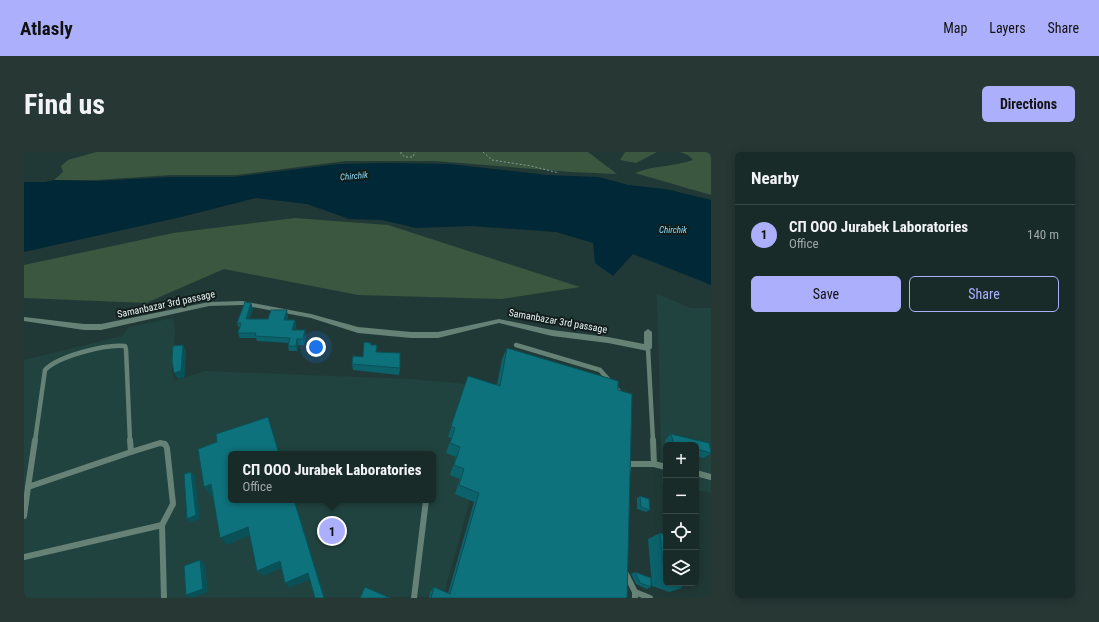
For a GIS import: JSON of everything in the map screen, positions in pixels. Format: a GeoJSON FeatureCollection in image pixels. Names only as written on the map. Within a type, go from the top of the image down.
{"type":"FeatureCollection","features":[{"type":"Feature","properties":{"kind":"street","name":"Samanbazar 3rd passage"},"geometry":{"type":"LineString","coordinates":[[25,321],[84,328],[101,327],[209,304],[242,303],[311,316],[358,330],[411,335],[438,335],[499,321],[552,333],[608,340],[648,348]]}},
{"type":"Feature","properties":{"kind":"street"},"geometry":{"type":"LineString","coordinates":[[648,332],[648,348]]}},
{"type":"Feature","properties":{"kind":"lane"},"geometry":{"type":"LineString","coordinates":[[516,344],[600,370],[609,378],[624,397]]}},
{"type":"Feature","properties":{"kind":"lane"},"geometry":{"type":"LineString","coordinates":[[24,516],[45,370],[47,367],[58,361],[116,345],[125,346],[131,452]]}},
{"type":"Feature","properties":{"kind":"lane"},"geometry":{"type":"LineString","coordinates":[[648,348],[654,464]]}},
{"type":"Feature","properties":{"kind":"lane"},"geometry":{"type":"LineString","coordinates":[[28,487],[131,452],[160,443],[165,444],[167,448],[174,504],[162,525],[164,598]]}},
{"type":"Feature","properties":{"kind":"lane"},"geometry":{"type":"LineString","coordinates":[[628,472],[629,457]]}},
{"type":"Feature","properties":{"kind":"lane"},"geometry":{"type":"LineString","coordinates":[[628,464],[654,464],[663,466]]}},
{"type":"Feature","properties":{"kind":"lane"},"geometry":{"type":"LineString","coordinates":[[699,474],[711,477]]}},
{"type":"Feature","properties":{"kind":"lane"},"geometry":{"type":"LineString","coordinates":[[414,598],[426,503]]}},
{"type":"Feature","properties":{"kind":"lane"},"geometry":{"type":"LineString","coordinates":[[24,557],[162,525]]}},
{"type":"Feature","properties":{"kind":"lane"},"geometry":{"type":"LineString","coordinates":[[626,567],[626,575],[635,595],[650,598]]}},
{"type":"Feature","properties":{"kind":"path"},"geometry":{"type":"LineString","coordinates":[[401,152],[401,154],[405,157],[413,157],[415,152]]}},
{"type":"Feature","properties":{"kind":"path"},"geometry":{"type":"LineString","coordinates":[[483,152],[492,160],[531,166],[559,173]]}},
{"type":"Feature","properties":{"kind":"shaded area"},"geometry":{"type":"Polygon","coordinates":[[[657,294],[691,308],[711,308],[711,493],[699,491],[699,442],[663,442],[662,483],[657,294]]]}},
{"type":"Feature","properties":{"kind":"shaded area"},"geometry":{"type":"Polygon","coordinates":[[[173,318],[175,334],[172,371],[174,381],[205,371],[412,379],[496,387],[484,450],[443,597],[24,598],[24,360],[122,336],[129,327],[173,318]]]}},
{"type":"Feature","properties":{"kind":"green space"},"geometry":{"type":"Polygon","coordinates":[[[96,152],[588,152],[617,174],[571,172],[435,161],[346,161],[237,175],[171,175],[96,180],[54,180],[63,172],[61,166],[68,160],[96,152]]]}},
{"type":"Feature","properties":{"kind":"green space"},"geometry":{"type":"Polygon","coordinates":[[[625,152],[657,152],[636,163],[620,160],[625,152]]]}},
{"type":"Feature","properties":{"kind":"green space"},"geometry":{"type":"Polygon","coordinates":[[[680,152],[711,152],[711,195],[635,173],[642,170],[679,164],[693,160],[688,155],[680,152]]]}},
{"type":"Feature","properties":{"kind":"green space"},"geometry":{"type":"Polygon","coordinates":[[[295,218],[388,225],[580,287],[501,299],[358,295],[224,269],[146,303],[24,298],[24,265],[173,233],[295,218]]]}},
{"type":"Feature","properties":{"kind":"water","name":"Chirchik"},"geometry":{"type":"Polygon","coordinates":[[[338,164],[449,164],[548,175],[599,177],[628,185],[666,189],[711,200],[711,285],[633,254],[613,276],[595,263],[593,243],[556,232],[471,226],[416,228],[382,220],[349,219],[307,204],[256,198],[181,217],[24,252],[24,182],[45,182],[55,180],[96,181],[170,177],[233,177],[338,164]]]}},
{"type":"Feature","properties":{"kind":"building"},"geometry":{"type":"Polygon","coordinates":[[[245,302],[251,303],[246,319],[268,319],[271,310],[287,310],[284,320],[295,320],[292,330],[305,330],[303,339],[297,339],[296,346],[288,346],[290,338],[255,336],[256,333],[238,333],[241,323],[237,323],[245,302]]]}},
{"type":"Feature","properties":{"kind":"building"},"geometry":{"type":"Polygon","coordinates":[[[364,342],[371,343],[371,345],[377,345],[376,352],[400,353],[400,368],[352,364],[353,356],[363,357],[364,342]]]}},
{"type":"Feature","properties":{"kind":"building"},"geometry":{"type":"Polygon","coordinates":[[[183,345],[181,371],[174,373],[172,361],[173,346],[183,345]]]}},
{"type":"Feature","properties":{"kind":"building"},"geometry":{"type":"Polygon","coordinates":[[[507,348],[618,381],[618,390],[632,394],[627,598],[431,598],[434,587],[450,594],[479,493],[459,485],[464,469],[454,465],[460,447],[450,443],[455,428],[451,426],[468,376],[500,386],[507,348]]]}},
{"type":"Feature","properties":{"kind":"building"},"geometry":{"type":"Polygon","coordinates":[[[268,417],[278,451],[228,451],[228,503],[295,503],[324,598],[315,598],[308,573],[285,583],[280,561],[257,571],[248,527],[220,538],[211,484],[204,487],[198,449],[217,442],[216,434],[268,417]]]}},
{"type":"Feature","properties":{"kind":"building"},"geometry":{"type":"Polygon","coordinates":[[[671,434],[709,443],[711,453],[699,450],[699,442],[673,442],[671,434]]]}},
{"type":"Feature","properties":{"kind":"building"},"geometry":{"type":"Polygon","coordinates":[[[191,472],[196,515],[187,519],[184,474],[191,472]]]}},
{"type":"Feature","properties":{"kind":"building"},"geometry":{"type":"Polygon","coordinates":[[[640,496],[649,499],[650,510],[641,507],[640,496]]]}},
{"type":"Feature","properties":{"kind":"building"},"geometry":{"type":"Polygon","coordinates":[[[660,533],[663,534],[663,562],[660,533]]]}},
{"type":"Feature","properties":{"kind":"building"},"geometry":{"type":"Polygon","coordinates":[[[200,560],[203,589],[186,595],[184,566],[200,560]]]}},
{"type":"Feature","properties":{"kind":"building"},"geometry":{"type":"Polygon","coordinates":[[[635,572],[651,578],[651,587],[640,583],[635,572]]]}},
{"type":"Feature","properties":{"kind":"building"},"geometry":{"type":"Polygon","coordinates":[[[365,587],[390,598],[360,598],[365,587]]]}},
{"type":"Feature","properties":{"kind":"place","name":"СП ООО Jurabek Laboratories"},"geometry":{"type":"Point","coordinates":[332,531]}}]}
